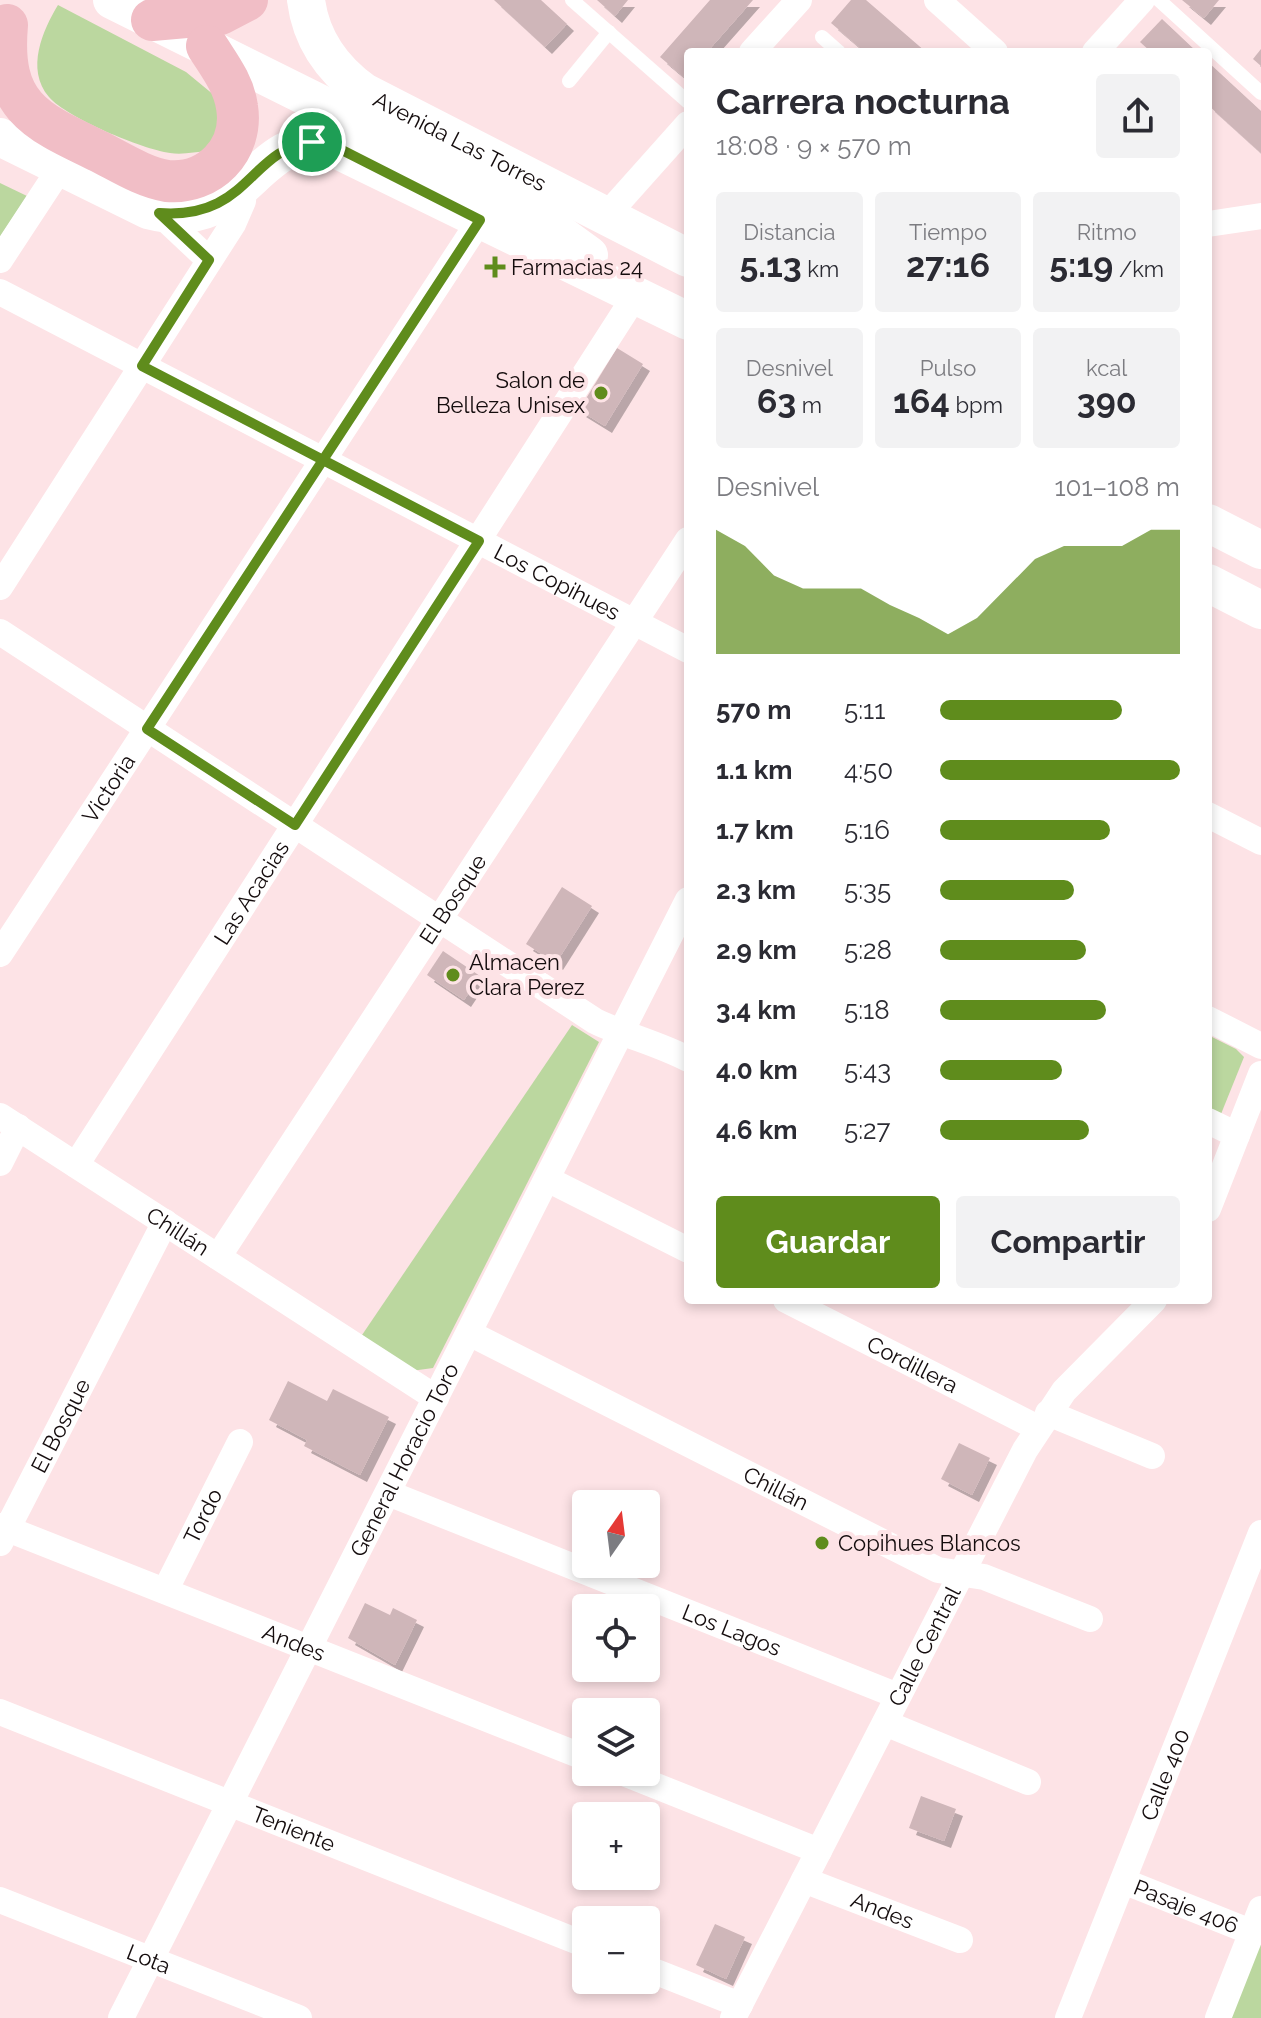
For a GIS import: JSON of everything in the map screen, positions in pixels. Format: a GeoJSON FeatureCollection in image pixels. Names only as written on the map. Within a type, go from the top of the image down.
{"type":"FeatureCollection","features":[{"type":"Feature","properties":{"kind":"main road"},"geometry":{"type":"LineString","coordinates":[[152,20],[220,14],[247,0]]}},
{"type":"Feature","properties":{"kind":"main road"},"geometry":{"type":"LineString","coordinates":[[15,15],[5,61],[9,84],[26,110],[54,130],[167,181],[187,181],[205,174],[221,161],[235,137],[235,99],[224,73],[207,46]]}},
{"type":"Feature","properties":{"kind":"street","name":"Avenida Las Torres"},"geometry":{"type":"LineString","coordinates":[[112,0],[512,199],[672,250]]}},
{"type":"Feature","properties":{"kind":"street","name":"Avenida Las Torres"},"geometry":{"type":"LineString","coordinates":[[306,0],[320,46],[340,73],[364,92],[672,250]]}},
{"type":"Feature","properties":{"kind":"street"},"geometry":{"type":"LineString","coordinates":[[756,48],[799,0]]}},
{"type":"Feature","properties":{"kind":"street"},"geometry":{"type":"LineString","coordinates":[[937,0],[991,48]]}},
{"type":"Feature","properties":{"kind":"street"},"geometry":{"type":"LineString","coordinates":[[1099,48],[1142,0]]}},
{"type":"Feature","properties":{"kind":"street"},"geometry":{"type":"LineString","coordinates":[[605,217],[684,128]]}},
{"type":"Feature","properties":{"kind":"street"},"geometry":{"type":"LineString","coordinates":[[0,137],[159,213],[209,260]]}},
{"type":"Feature","properties":{"kind":"street"},"geometry":{"type":"LineString","coordinates":[[159,213],[200,211],[244,188],[279,152],[298,144],[325,144],[662,308]]}},
{"type":"Feature","properties":{"kind":"street"},"geometry":{"type":"LineString","coordinates":[[0,260],[61,167]]}},
{"type":"Feature","properties":{"kind":"street"},"geometry":{"type":"LineString","coordinates":[[0,587],[237,216],[244,188]]}},
{"type":"Feature","properties":{"kind":"street","name":"Avenida Las Torres"},"geometry":{"type":"LineString","coordinates":[[512,199],[662,308]]}},
{"type":"Feature","properties":{"kind":"street"},"geometry":{"type":"LineString","coordinates":[[1212,223],[1261,216]]}},
{"type":"Feature","properties":{"kind":"street","name":"Victoria"},"geometry":{"type":"LineString","coordinates":[[0,954],[480,220]]}},
{"type":"Feature","properties":{"kind":"street","name":"Los Copihues"},"geometry":{"type":"LineString","coordinates":[[0,292],[684,648]]}},
{"type":"Feature","properties":{"kind":"street","name":"Las Acacias"},"geometry":{"type":"LineString","coordinates":[[76,1165],[479,541],[662,308]]}},
{"type":"Feature","properties":{"kind":"street"},"geometry":{"type":"LineString","coordinates":[[1212,525],[1261,550]]}},
{"type":"Feature","properties":{"kind":"street","name":"El Bosque"},"geometry":{"type":"LineString","coordinates":[[218,1257],[684,546]]}},
{"type":"Feature","properties":{"kind":"street"},"geometry":{"type":"LineString","coordinates":[[1212,585],[1261,610]]}},
{"type":"Feature","properties":{"kind":"street"},"geometry":{"type":"LineString","coordinates":[[0,632],[595,1021],[621,1033],[653,1041],[684,1057]]}},
{"type":"Feature","properties":{"kind":"street"},"geometry":{"type":"LineString","coordinates":[[1212,817],[1261,842]]}},
{"type":"Feature","properties":{"kind":"street","name":"General Horacio Toro"},"geometry":{"type":"LineString","coordinates":[[121,2018],[684,908]]}},
{"type":"Feature","properties":{"kind":"street"},"geometry":{"type":"LineString","coordinates":[[1212,1021],[1261,1046]]}},
{"type":"Feature","properties":{"kind":"street"},"geometry":{"type":"LineString","coordinates":[[1212,1199],[1261,1074]]}},
{"type":"Feature","properties":{"kind":"street"},"geometry":{"type":"LineString","coordinates":[[0,1163],[9,1121]]}},
{"type":"Feature","properties":{"kind":"street","name":"Chillán"},"geometry":{"type":"LineString","coordinates":[[9,1121],[436,1398]]}},
{"type":"Feature","properties":{"kind":"street"},"geometry":{"type":"LineString","coordinates":[[1212,1123],[1237,1135]]}},
{"type":"Feature","properties":{"kind":"street"},"geometry":{"type":"LineString","coordinates":[[547,1179],[684,1248]]}},
{"type":"Feature","properties":{"kind":"street","name":"El Bosque"},"geometry":{"type":"LineString","coordinates":[[2,1533],[165,1222]]}},
{"type":"Feature","properties":{"kind":"street","name":"Cordillera"},"geometry":{"type":"LineString","coordinates":[[794,1304],[1043,1421],[1152,1456]]}},
{"type":"Feature","properties":{"kind":"street","name":"Calle Central"},"geometry":{"type":"LineString","coordinates":[[737,2012],[961,1574],[1043,1421],[1079,1374],[1150,1304]]}},
{"type":"Feature","properties":{"kind":"street","name":"Chillán"},"geometry":{"type":"LineString","coordinates":[[469,1333],[938,1570],[984,1577],[1090,1619]]}},
{"type":"Feature","properties":{"kind":"street","name":"Tordo"},"geometry":{"type":"LineString","coordinates":[[165,1591],[240,1442]]}},
{"type":"Feature","properties":{"kind":"street","name":"Los Lagos"},"geometry":{"type":"LineString","coordinates":[[388,1493],[898,1696]]}},
{"type":"Feature","properties":{"kind":"street","name":"Andes"},"geometry":{"type":"LineString","coordinates":[[2,1533],[165,1591],[572,1752]]}},
{"type":"Feature","properties":{"kind":"street","name":"Calle 400"},"geometry":{"type":"LineString","coordinates":[[1068,2018],[1255,1564],[1261,1533]]}},
{"type":"Feature","properties":{"kind":"street","name":"Teniente"},"geometry":{"type":"LineString","coordinates":[[0,1712],[572,1940]]}},
{"type":"Feature","properties":{"kind":"street"},"geometry":{"type":"LineString","coordinates":[[885,1723],[1028,1782]]}},
{"type":"Feature","properties":{"kind":"street"},"geometry":{"type":"LineString","coordinates":[[656,1786],[819,1851]]}},
{"type":"Feature","properties":{"kind":"street","name":"Andes"},"geometry":{"type":"LineString","coordinates":[[804,1880],[960,1940]]}},
{"type":"Feature","properties":{"kind":"street","name":"Pasaje 406"},"geometry":{"type":"LineString","coordinates":[[1123,1881],[1256,1920]]}},
{"type":"Feature","properties":{"kind":"street","name":"Lota"},"geometry":{"type":"LineString","coordinates":[[0,1900],[299,2018]]}},
{"type":"Feature","properties":{"kind":"street"},"geometry":{"type":"LineString","coordinates":[[1218,2018],[1256,1920]]}},
{"type":"Feature","properties":{"kind":"street"},"geometry":{"type":"LineString","coordinates":[[660,1975],[737,2012]]}},
{"type":"Feature","properties":{"kind":"lane"},"geometry":{"type":"LineString","coordinates":[[572,0],[684,98]]}},
{"type":"Feature","properties":{"kind":"lane"},"geometry":{"type":"LineString","coordinates":[[1159,0],[1212,48]]}},
{"type":"Feature","properties":{"kind":"lane"},"geometry":{"type":"LineString","coordinates":[[569,81],[609,32]]}},
{"type":"Feature","properties":{"kind":"lane"},"geometry":{"type":"LineString","coordinates":[[822,37],[834,48]]}},
{"type":"Feature","properties":{"kind":"lane"},"geometry":{"type":"LineString","coordinates":[[1212,48],[1261,93]]}},
{"type":"Feature","properties":{"kind":"green space"},"geometry":{"type":"Polygon","coordinates":[[[58,5],[186,72],[220,100],[224,125],[207,151],[175,154],[142,146],[88,123],[49,97],[42,86],[37,62],[42,38],[58,5]]]}},
{"type":"Feature","properties":{"kind":"green space"},"geometry":{"type":"Polygon","coordinates":[[[0,183],[27,196],[0,237],[0,183]]]}},
{"type":"Feature","properties":{"kind":"green space"},"geometry":{"type":"Polygon","coordinates":[[[572,1025],[599,1042],[433,1368],[411,1371],[362,1335],[572,1025]]]}},
{"type":"Feature","properties":{"kind":"green space"},"geometry":{"type":"Polygon","coordinates":[[[1212,1037],[1236,1049],[1244,1057],[1219,1119],[1212,1115],[1212,1037]]]}},
{"type":"Feature","properties":{"kind":"green space"},"geometry":{"type":"Polygon","coordinates":[[[1261,1931],[1261,2018],[1226,2018],[1261,1931]]]}},
{"type":"Feature","properties":{"kind":"building"},"geometry":{"type":"Polygon","coordinates":[[[494,0],[541,0],[567,24],[545,47],[494,0]]]}},
{"type":"Feature","properties":{"kind":"building"},"geometry":{"type":"Polygon","coordinates":[[[597,0],[628,0],[615,16],[597,0]]]}},
{"type":"Feature","properties":{"kind":"building"},"geometry":{"type":"Polygon","coordinates":[[[710,0],[753,0],[711,48],[684,48],[684,77],[660,57],[710,0]]]}},
{"type":"Feature","properties":{"kind":"building"},"geometry":{"type":"Polygon","coordinates":[[[851,0],[866,0],[921,48],[860,48],[831,23],[851,0]]]}},
{"type":"Feature","properties":{"kind":"building"},"geometry":{"type":"Polygon","coordinates":[[[1182,0],[1219,0],[1204,18],[1182,0]]]}},
{"type":"Feature","properties":{"kind":"building"},"geometry":{"type":"Polygon","coordinates":[[[1162,19],[1193,48],[1147,48],[1140,42],[1162,19]]]}},
{"type":"Feature","properties":{"kind":"building"},"geometry":{"type":"Polygon","coordinates":[[[1261,49],[1261,66],[1253,59],[1261,49]]]}},
{"type":"Feature","properties":{"kind":"building"},"geometry":{"type":"Polygon","coordinates":[[[1212,66],[1261,111],[1261,153],[1212,109],[1212,66]]]}},
{"type":"Feature","properties":{"kind":"building"},"geometry":{"type":"Polygon","coordinates":[[[617,348],[643,364],[605,426],[579,410],[617,348]]]}},
{"type":"Feature","properties":{"kind":"building"},"geometry":{"type":"Polygon","coordinates":[[[562,887],[592,906],[556,963],[526,944],[562,887]]]}},
{"type":"Feature","properties":{"kind":"building","name":"Almacen Clara Perez"},"geometry":{"type":"Polygon","coordinates":[[[443,951],[480,976],[464,1000],[427,975],[443,951]]]}},
{"type":"Feature","properties":{"kind":"building"},"geometry":{"type":"Polygon","coordinates":[[[288,1381],[327,1401],[333,1389],[389,1417],[360,1475],[304,1446],[307,1440],[269,1420],[288,1381]]]}},
{"type":"Feature","properties":{"kind":"building"},"geometry":{"type":"Polygon","coordinates":[[[959,1443],[990,1458],[972,1495],[941,1479],[959,1443]]]}},
{"type":"Feature","properties":{"kind":"building"},"geometry":{"type":"Polygon","coordinates":[[[365,1603],[390,1615],[393,1608],[417,1620],[395,1665],[348,1638],[365,1603]]]}},
{"type":"Feature","properties":{"kind":"building"},"geometry":{"type":"Polygon","coordinates":[[[921,1796],[956,1809],[944,1841],[909,1828],[921,1796]]]}},
{"type":"Feature","properties":{"kind":"building"},"geometry":{"type":"Polygon","coordinates":[[[715,1924],[745,1937],[726,1979],[696,1965],[715,1924]]]}},
{"type":"Feature","properties":{"kind":"place","name":"Farmacias 24"},"geometry":{"type":"Point","coordinates":[495,267]}},
{"type":"Feature","properties":{"kind":"place","name":"Salon de Belleza Unisex"},"geometry":{"type":"Point","coordinates":[601,393]}},
{"type":"Feature","properties":{"kind":"place","name":"Almacen Clara Perez"},"geometry":{"type":"Point","coordinates":[453,975]}},
{"type":"Feature","properties":{"kind":"place","name":"Copihues Blancos"},"geometry":{"type":"Point","coordinates":[822,1543]}},
{"type":"Feature","properties":{"kind":"route"},"geometry":{"type":"LineString","coordinates":[[312,142],[279,152],[244,188],[214,206],[187,214],[159,213],[209,260],[142,366],[323,460],[147,729],[295,825],[479,541],[323,460],[480,220],[338,148],[312,142]]}}]}
